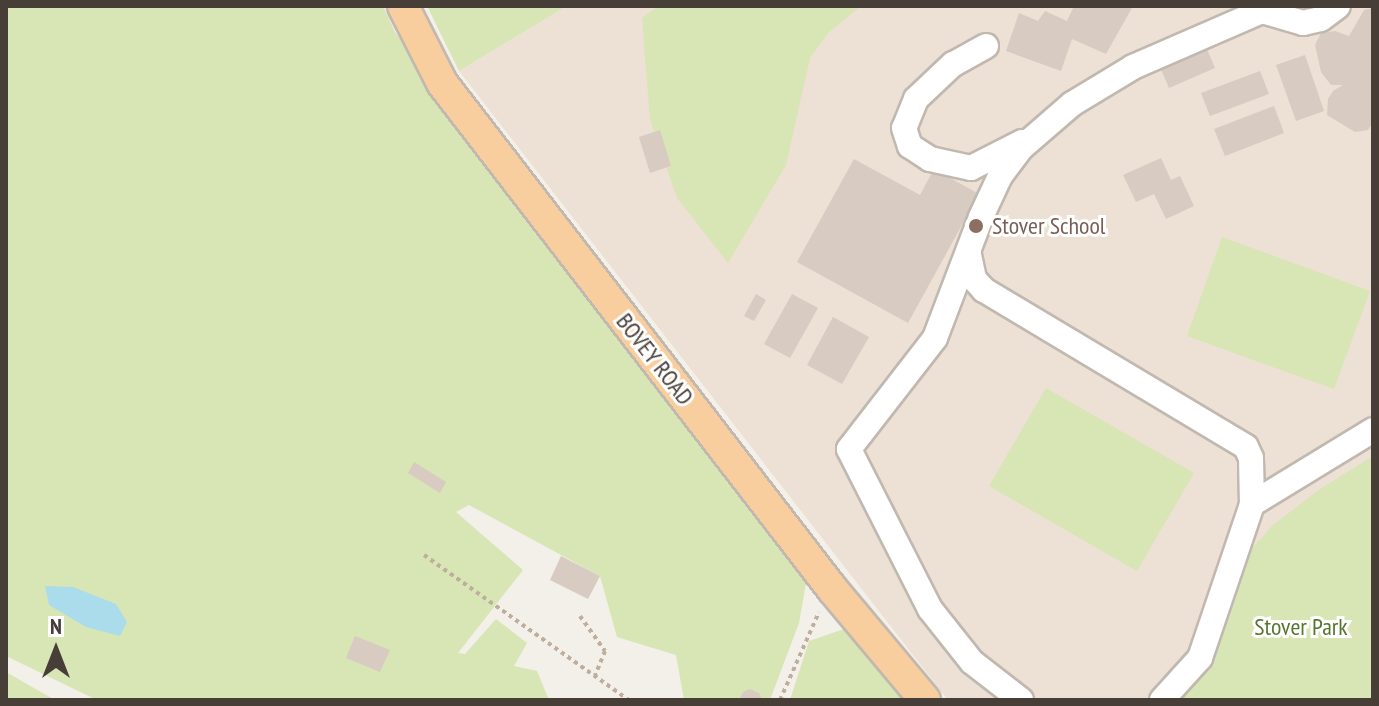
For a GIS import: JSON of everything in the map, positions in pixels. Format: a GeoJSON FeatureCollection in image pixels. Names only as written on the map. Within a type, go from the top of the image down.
{"type":"FeatureCollection","features":[{"type":"Feature","properties":{"kind":"main road","name":"BOVEY ROAD"},"geometry":{"type":"LineString","coordinates":[[403,6],[442,83],[833,590],[925,700]]}},
{"type":"Feature","properties":{"kind":"lane"},"geometry":{"type":"LineString","coordinates":[[1021,700],[972,662],[930,609],[849,449],[935,338],[1000,176],[1020,149],[1072,104],[1133,67],[1263,9],[1303,23],[1321,19],[1338,6]]}},
{"type":"Feature","properties":{"kind":"lane"},"geometry":{"type":"LineString","coordinates":[[986,46],[953,64],[916,99],[904,128],[910,146],[930,159],[971,168],[1039,133]]}},
{"type":"Feature","properties":{"kind":"lane"},"geometry":{"type":"LineString","coordinates":[[969,255],[974,279],[984,290],[1246,447],[1251,458],[1252,504],[1200,658],[1162,700]]}},
{"type":"Feature","properties":{"kind":"lane"},"geometry":{"type":"LineString","coordinates":[[1252,504],[1373,430]]}},
{"type":"Feature","properties":{"kind":"path"},"geometry":{"type":"LineString","coordinates":[[424,555],[629,700]]}},
{"type":"Feature","properties":{"kind":"path"},"geometry":{"type":"LineString","coordinates":[[780,700],[810,628],[833,590]]}},
{"type":"Feature","properties":{"kind":"path"},"geometry":{"type":"LineString","coordinates":[[580,616],[605,651],[595,676]]}},
{"type":"Feature","properties":{"kind":"shaded area","name":"Stover School"},"geometry":{"type":"Polygon","coordinates":[[[567,6],[1373,6],[1373,700],[948,700],[459,71],[567,6]]]}},
{"type":"Feature","properties":{"kind":"green space"},"geometry":{"type":"Polygon","coordinates":[[[6,6],[383,6],[395,32],[808,572],[799,623],[770,700],[684,700],[676,655],[617,637],[600,576],[469,505],[456,512],[523,570],[458,653],[465,654],[496,619],[527,643],[514,666],[537,671],[549,700],[97,700],[6,656],[6,6]]]}},
{"type":"Feature","properties":{"kind":"green space"},"geometry":{"type":"Polygon","coordinates":[[[427,6],[567,6],[459,71],[427,6]]]}},
{"type":"Feature","properties":{"kind":"green space"},"geometry":{"type":"Polygon","coordinates":[[[658,6],[861,6],[828,33],[810,58],[786,165],[728,263],[677,198],[650,120],[642,18],[658,6]]]}},
{"type":"Feature","properties":{"kind":"green space"},"geometry":{"type":"Polygon","coordinates":[[[1222,237],[1370,291],[1334,389],[1187,336],[1222,237]]]}},
{"type":"Feature","properties":{"kind":"green space"},"geometry":{"type":"Polygon","coordinates":[[[1046,388],[1194,473],[1137,571],[989,486],[1046,388]]]}},
{"type":"Feature","properties":{"kind":"green space","name":"Stover Park"},"geometry":{"type":"Polygon","coordinates":[[[1373,456],[1373,700],[1177,700],[1206,667],[1225,625],[1249,552],[1272,526],[1320,489],[1373,456]]]}},
{"type":"Feature","properties":{"kind":"green space"},"geometry":{"type":"Polygon","coordinates":[[[850,627],[905,700],[790,700],[809,641],[850,627]]]}},
{"type":"Feature","properties":{"kind":"green space"},"geometry":{"type":"Polygon","coordinates":[[[6,672],[55,700],[6,700],[6,672]]]}},
{"type":"Feature","properties":{"kind":"water"},"geometry":{"type":"Polygon","coordinates":[[[45,586],[73,587],[116,604],[127,622],[120,636],[86,627],[49,605],[45,586]]]}},
{"type":"Feature","properties":{"kind":"building"},"geometry":{"type":"Polygon","coordinates":[[[1074,6],[1133,6],[1106,54],[1072,39],[1061,71],[1006,51],[1019,13],[1038,21],[1045,11],[1067,21],[1074,6]]]}},
{"type":"Feature","properties":{"kind":"building"},"geometry":{"type":"Polygon","coordinates":[[[1373,8],[1373,122],[1368,130],[1355,132],[1327,115],[1328,99],[1333,91],[1343,85],[1331,85],[1321,72],[1315,45],[1321,33],[1335,31],[1349,36],[1364,10],[1373,8]]]}},
{"type":"Feature","properties":{"kind":"building"},"geometry":{"type":"Polygon","coordinates":[[[1206,47],[1215,68],[1169,88],[1160,67],[1206,47]]]}},
{"type":"Feature","properties":{"kind":"building"},"geometry":{"type":"Polygon","coordinates":[[[1305,55],[1324,111],[1296,121],[1276,65],[1305,55]]]}},
{"type":"Feature","properties":{"kind":"building"},"geometry":{"type":"Polygon","coordinates":[[[1260,71],[1269,94],[1210,116],[1201,93],[1260,71]]]}},
{"type":"Feature","properties":{"kind":"building"},"geometry":{"type":"Polygon","coordinates":[[[1274,106],[1284,133],[1225,156],[1214,129],[1274,106]]]}},
{"type":"Feature","properties":{"kind":"building"},"geometry":{"type":"Polygon","coordinates":[[[660,130],[671,166],[650,173],[639,137],[660,130]]]}},
{"type":"Feature","properties":{"kind":"building"},"geometry":{"type":"Polygon","coordinates":[[[1161,158],[1171,180],[1180,176],[1194,206],[1166,219],[1154,194],[1136,202],[1123,175],[1161,158]]]}},
{"type":"Feature","properties":{"kind":"building"},"geometry":{"type":"Polygon","coordinates":[[[854,159],[920,195],[934,169],[979,194],[908,323],[797,262],[854,159]]]}},
{"type":"Feature","properties":{"kind":"building"},"geometry":{"type":"Polygon","coordinates":[[[756,294],[766,300],[754,321],[744,316],[756,294]]]}},
{"type":"Feature","properties":{"kind":"building"},"geometry":{"type":"Polygon","coordinates":[[[792,294],[818,308],[790,358],[764,344],[792,294]]]}},
{"type":"Feature","properties":{"kind":"building"},"geometry":{"type":"Polygon","coordinates":[[[833,317],[869,337],[842,384],[807,365],[833,317]]]}},
{"type":"Feature","properties":{"kind":"building"},"geometry":{"type":"Polygon","coordinates":[[[414,462],[446,482],[440,493],[408,473],[414,462]]]}},
{"type":"Feature","properties":{"kind":"building"},"geometry":{"type":"Polygon","coordinates":[[[561,556],[600,576],[588,599],[550,580],[561,556]]]}},
{"type":"Feature","properties":{"kind":"building"},"geometry":{"type":"Polygon","coordinates":[[[355,636],[390,650],[380,672],[346,658],[355,636]]]}},
{"type":"Feature","properties":{"kind":"building"},"geometry":{"type":"Polygon","coordinates":[[[750,689],[759,693],[762,700],[739,700],[743,692],[750,689]]]}},
{"type":"Feature","properties":{"kind":"place","name":"Stover School"},"geometry":{"type":"Point","coordinates":[976,226]}}]}
